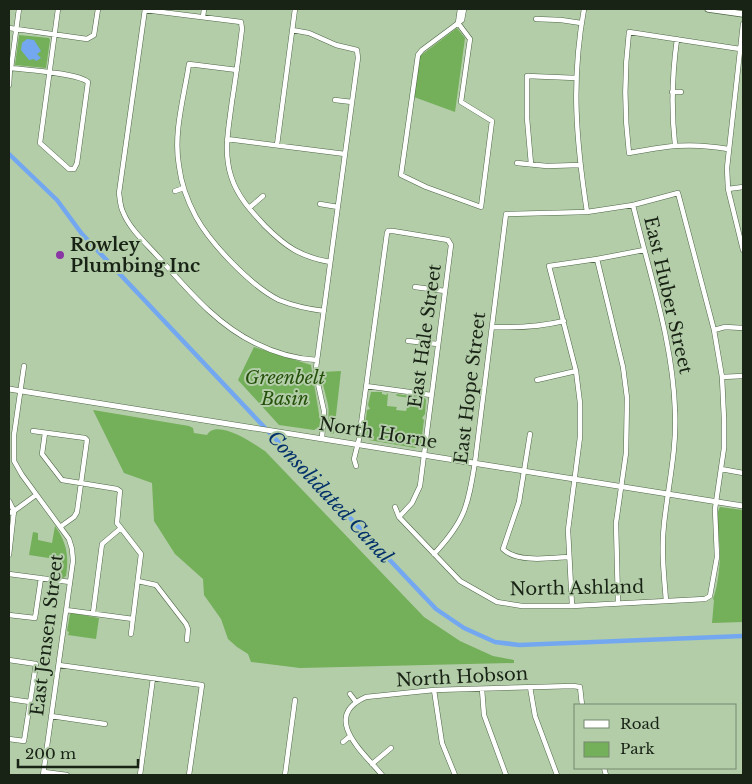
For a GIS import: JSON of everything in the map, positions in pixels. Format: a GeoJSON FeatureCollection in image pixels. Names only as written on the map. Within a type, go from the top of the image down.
{"type":"FeatureCollection","features":[{"type":"Feature","properties":{"kind":"main road"},"geometry":{"type":"LineString","coordinates":[[708,9],[743,14]]}},
{"type":"Feature","properties":{"kind":"street"},"geometry":{"type":"LineString","coordinates":[[9,85],[19,9]]}},
{"type":"Feature","properties":{"kind":"street"},"geometry":{"type":"LineString","coordinates":[[10,68],[49,73],[83,78],[88,82],[78,164],[74,169],[69,170],[40,143],[49,73],[54,34],[58,9]]}},
{"type":"Feature","properties":{"kind":"street"},"geometry":{"type":"LineString","coordinates":[[9,28],[87,39],[94,35],[98,9]]}},
{"type":"Feature","properties":{"kind":"street"},"geometry":{"type":"LineString","coordinates":[[318,360],[286,356],[254,343],[222,323],[207,310],[135,231],[123,213],[119,193],[145,9],[241,22],[242,29],[227,139],[231,177],[240,196],[249,208],[287,247],[309,257],[330,262]]}},
{"type":"Feature","properties":{"kind":"street"},"geometry":{"type":"LineString","coordinates":[[204,9],[204,17]]}},
{"type":"Feature","properties":{"kind":"street"},"geometry":{"type":"LineString","coordinates":[[277,145],[295,9]]}},
{"type":"Feature","properties":{"kind":"street"},"geometry":{"type":"LineString","coordinates":[[458,23],[470,39],[461,102],[492,121],[481,207],[426,187],[401,175],[418,54],[458,23],[462,9]]}},
{"type":"Feature","properties":{"kind":"street"},"geometry":{"type":"LineString","coordinates":[[584,9],[581,23],[575,103],[580,165],[587,212],[633,205],[678,193],[714,330],[722,377],[724,448],[716,501]]}},
{"type":"Feature","properties":{"kind":"street"},"geometry":{"type":"LineString","coordinates":[[536,19],[581,23]]}},
{"type":"Feature","properties":{"kind":"street"},"geometry":{"type":"LineString","coordinates":[[743,24],[727,168],[728,189],[743,250]]}},
{"type":"Feature","properties":{"kind":"street"},"geometry":{"type":"LineString","coordinates":[[292,30],[309,33],[336,45],[357,50],[358,58],[318,360],[317,379],[324,411],[322,438]]}},
{"type":"Feature","properties":{"kind":"street"},"geometry":{"type":"LineString","coordinates":[[728,149],[695,144],[675,145],[628,153],[624,95],[629,32],[740,49]]}},
{"type":"Feature","properties":{"kind":"street"},"geometry":{"type":"LineString","coordinates":[[675,145],[672,92],[673,63],[677,39]]}},
{"type":"Feature","properties":{"kind":"street"},"geometry":{"type":"LineString","coordinates":[[236,70],[188,64],[178,144],[179,167],[184,188],[196,217],[205,231],[241,273],[278,299],[302,308],[324,311]]}},
{"type":"Feature","properties":{"kind":"street"},"geometry":{"type":"LineString","coordinates":[[531,164],[527,118],[527,76],[576,78]]}},
{"type":"Feature","properties":{"kind":"street"},"geometry":{"type":"LineString","coordinates":[[672,92],[681,92]]}},
{"type":"Feature","properties":{"kind":"street"},"geometry":{"type":"LineString","coordinates":[[335,100],[352,102]]}},
{"type":"Feature","properties":{"kind":"street"},"geometry":{"type":"LineString","coordinates":[[227,139],[345,154]]}},
{"type":"Feature","properties":{"kind":"street"},"geometry":{"type":"LineString","coordinates":[[517,163],[547,166],[580,165]]}},
{"type":"Feature","properties":{"kind":"street"},"geometry":{"type":"LineString","coordinates":[[728,189],[743,187]]}},
{"type":"Feature","properties":{"kind":"street"},"geometry":{"type":"LineString","coordinates":[[175,191],[184,188]]}},
{"type":"Feature","properties":{"kind":"street"},"geometry":{"type":"LineString","coordinates":[[249,208],[263,196]]}},
{"type":"Feature","properties":{"kind":"street"},"geometry":{"type":"LineString","coordinates":[[320,204],[338,206]]}},
{"type":"Feature","properties":{"kind":"street","name":"East Huber Street"},"geometry":{"type":"LineString","coordinates":[[633,205],[660,312],[673,378],[676,411],[675,446],[662,543],[666,601]]}},
{"type":"Feature","properties":{"kind":"street","name":"East Hope Street"},"geometry":{"type":"LineString","coordinates":[[434,554],[449,538],[462,519],[470,496],[476,462],[506,214],[587,212]]}},
{"type":"Feature","properties":{"kind":"street","name":"East Hale Street"},"geometry":{"type":"LineString","coordinates":[[366,386],[388,231],[450,241],[420,486],[412,503],[399,517]]}},
{"type":"Feature","properties":{"kind":"street"},"geometry":{"type":"LineString","coordinates":[[572,606],[568,530],[580,437],[580,403],[576,371],[549,266],[644,250]]}},
{"type":"Feature","properties":{"kind":"street"},"geometry":{"type":"LineString","coordinates":[[597,259],[623,367],[627,398],[627,436],[615,531],[618,602]]}},
{"type":"Feature","properties":{"kind":"street"},"geometry":{"type":"LineString","coordinates":[[415,287],[445,291]]}},
{"type":"Feature","properties":{"kind":"street"},"geometry":{"type":"LineString","coordinates":[[492,327],[539,327],[564,321]]}},
{"type":"Feature","properties":{"kind":"street"},"geometry":{"type":"LineString","coordinates":[[714,330],[725,327],[743,328]]}},
{"type":"Feature","properties":{"kind":"street"},"geometry":{"type":"LineString","coordinates":[[408,341],[438,344]]}},
{"type":"Feature","properties":{"kind":"street","name":"East Jensen Street"},"geometry":{"type":"LineString","coordinates":[[24,366],[11,461],[69,540],[73,561],[43,774]]}},
{"type":"Feature","properties":{"kind":"street"},"geometry":{"type":"LineString","coordinates":[[537,380],[576,371]]}},
{"type":"Feature","properties":{"kind":"street"},"geometry":{"type":"LineString","coordinates":[[722,377],[743,376]]}},
{"type":"Feature","properties":{"kind":"street"},"geometry":{"type":"LineString","coordinates":[[356,466],[354,459],[359,439],[366,386],[431,395]]}},
{"type":"Feature","properties":{"kind":"street","name":"North Horne"},"geometry":{"type":"LineString","coordinates":[[9,389],[743,506]]}},
{"type":"Feature","properties":{"kind":"street"},"geometry":{"type":"LineString","coordinates":[[9,420],[16,421]]}},
{"type":"Feature","properties":{"kind":"street"},"geometry":{"type":"LineString","coordinates":[[33,431],[85,438],[87,440],[77,512],[74,517],[60,527]]}},
{"type":"Feature","properties":{"kind":"street"},"geometry":{"type":"LineString","coordinates":[[44,433],[42,454],[62,480],[118,489],[120,491],[117,523],[141,554],[130,634]]}},
{"type":"Feature","properties":{"kind":"street"},"geometry":{"type":"LineString","coordinates":[[530,434],[519,502],[503,550],[517,556],[534,559],[568,557]]}},
{"type":"Feature","properties":{"kind":"street"},"geometry":{"type":"LineString","coordinates":[[721,469],[743,473]]}},
{"type":"Feature","properties":{"kind":"street"},"geometry":{"type":"LineString","coordinates":[[11,512],[36,495]]}},
{"type":"Feature","properties":{"kind":"street"},"geometry":{"type":"LineString","coordinates":[[9,501],[11,512],[9,555]]}},
{"type":"Feature","properties":{"kind":"street","name":"North Ashland"},"geometry":{"type":"LineString","coordinates":[[395,508],[399,517],[460,581],[497,602],[522,606],[572,606],[708,598],[712,594],[717,557],[714,526],[716,501]]}},
{"type":"Feature","properties":{"kind":"street"},"geometry":{"type":"LineString","coordinates":[[92,613],[102,544],[121,528]]}},
{"type":"Feature","properties":{"kind":"street"},"geometry":{"type":"LineString","coordinates":[[9,574],[70,582]]}},
{"type":"Feature","properties":{"kind":"street"},"geometry":{"type":"LineString","coordinates":[[9,615],[35,618],[42,578]]}},
{"type":"Feature","properties":{"kind":"street"},"geometry":{"type":"LineString","coordinates":[[138,581],[156,585],[186,624],[188,628],[187,640]]}},
{"type":"Feature","properties":{"kind":"street"},"geometry":{"type":"LineString","coordinates":[[66,610],[133,618]]}},
{"type":"Feature","properties":{"kind":"street"},"geometry":{"type":"LineString","coordinates":[[9,660],[36,664],[24,741],[9,739]]}},
{"type":"Feature","properties":{"kind":"street"},"geometry":{"type":"LineString","coordinates":[[58,665],[202,685],[189,775]]}},
{"type":"Feature","properties":{"kind":"street"},"geometry":{"type":"LineString","coordinates":[[140,775],[153,678]]}},
{"type":"Feature","properties":{"kind":"street","name":"North Hobson"},"geometry":{"type":"LineString","coordinates":[[356,702],[366,697],[434,690],[573,686],[580,688],[582,704]]}},
{"type":"Feature","properties":{"kind":"street"},"geometry":{"type":"LineString","coordinates":[[530,687],[535,716],[557,775]]}},
{"type":"Feature","properties":{"kind":"street"},"geometry":{"type":"LineString","coordinates":[[482,688],[484,715],[506,775]]}},
{"type":"Feature","properties":{"kind":"street"},"geometry":{"type":"LineString","coordinates":[[434,690],[442,743],[455,775]]}},
{"type":"Feature","properties":{"kind":"street"},"geometry":{"type":"LineString","coordinates":[[350,694],[356,702],[349,710],[346,720],[346,730],[349,738],[382,775]]}},
{"type":"Feature","properties":{"kind":"street"},"geometry":{"type":"LineString","coordinates":[[9,699],[30,702]]}},
{"type":"Feature","properties":{"kind":"street"},"geometry":{"type":"LineString","coordinates":[[285,775],[295,700]]}},
{"type":"Feature","properties":{"kind":"street"},"geometry":{"type":"LineString","coordinates":[[51,716],[105,724]]}},
{"type":"Feature","properties":{"kind":"street"},"geometry":{"type":"LineString","coordinates":[[343,742],[349,738]]}},
{"type":"Feature","properties":{"kind":"street"},"geometry":{"type":"LineString","coordinates":[[372,764],[391,748]]}},
{"type":"Feature","properties":{"kind":"street"},"geometry":{"type":"LineString","coordinates":[[43,774],[67,775]]}},
{"type":"Feature","properties":{"kind":"green space"},"geometry":{"type":"Polygon","coordinates":[[[457,28],[465,38],[455,112],[414,97],[420,56],[457,28]]]}},
{"type":"Feature","properties":{"kind":"green space"},"geometry":{"type":"Polygon","coordinates":[[[19,35],[49,38],[46,68],[15,65],[19,35]]]}},
{"type":"Feature","properties":{"kind":"green space","name":"Greenbelt Basin"},"geometry":{"type":"Polygon","coordinates":[[[254,347],[311,365],[321,426],[314,430],[279,425],[238,380],[254,347]]]}},
{"type":"Feature","properties":{"kind":"green space"},"geometry":{"type":"Polygon","coordinates":[[[341,371],[334,433],[332,434],[329,430],[328,408],[321,372],[341,371]]]}},
{"type":"Feature","properties":{"kind":"green space"},"geometry":{"type":"Polygon","coordinates":[[[371,392],[382,392],[382,394],[386,395],[388,393],[387,406],[397,407],[396,410],[406,411],[410,398],[397,396],[396,394],[425,398],[421,443],[415,448],[369,440],[364,434],[367,410],[370,409],[368,405],[371,392]]]}},
{"type":"Feature","properties":{"kind":"green space"},"geometry":{"type":"Polygon","coordinates":[[[93,410],[189,426],[193,428],[194,433],[207,435],[219,429],[236,434],[253,443],[265,451],[424,617],[460,641],[493,656],[514,660],[514,663],[300,668],[251,662],[248,654],[228,639],[221,619],[204,595],[203,579],[175,554],[154,521],[152,483],[124,473],[93,410]]]}},
{"type":"Feature","properties":{"kind":"green space"},"geometry":{"type":"Polygon","coordinates":[[[720,507],[743,510],[743,622],[712,623],[713,599],[720,563],[717,517],[720,507]]]}},
{"type":"Feature","properties":{"kind":"green space"},"geometry":{"type":"Polygon","coordinates":[[[55,526],[62,538],[67,556],[66,576],[63,578],[57,578],[58,573],[61,572],[62,560],[29,555],[33,532],[38,533],[38,540],[52,543],[55,526]]]}},
{"type":"Feature","properties":{"kind":"green space"},"geometry":{"type":"Polygon","coordinates":[[[70,614],[99,618],[96,639],[68,635],[70,614]]]}},
{"type":"Feature","properties":{"kind":"water"},"geometry":{"type":"Polygon","coordinates":[[[27,39],[34,40],[41,51],[37,54],[41,58],[36,61],[34,59],[29,60],[21,50],[22,43],[27,39]]]}},
{"type":"Feature","properties":{"kind":"waterway","name":"Consolidated Canal"},"geometry":{"type":"LineString","coordinates":[[9,154],[57,200],[82,234],[436,609],[464,628],[495,642],[519,645],[743,636]]}},
{"type":"Feature","properties":{"kind":"place","name":"Rowley Plumbing Inc"},"geometry":{"type":"Point","coordinates":[60,255]}}]}
